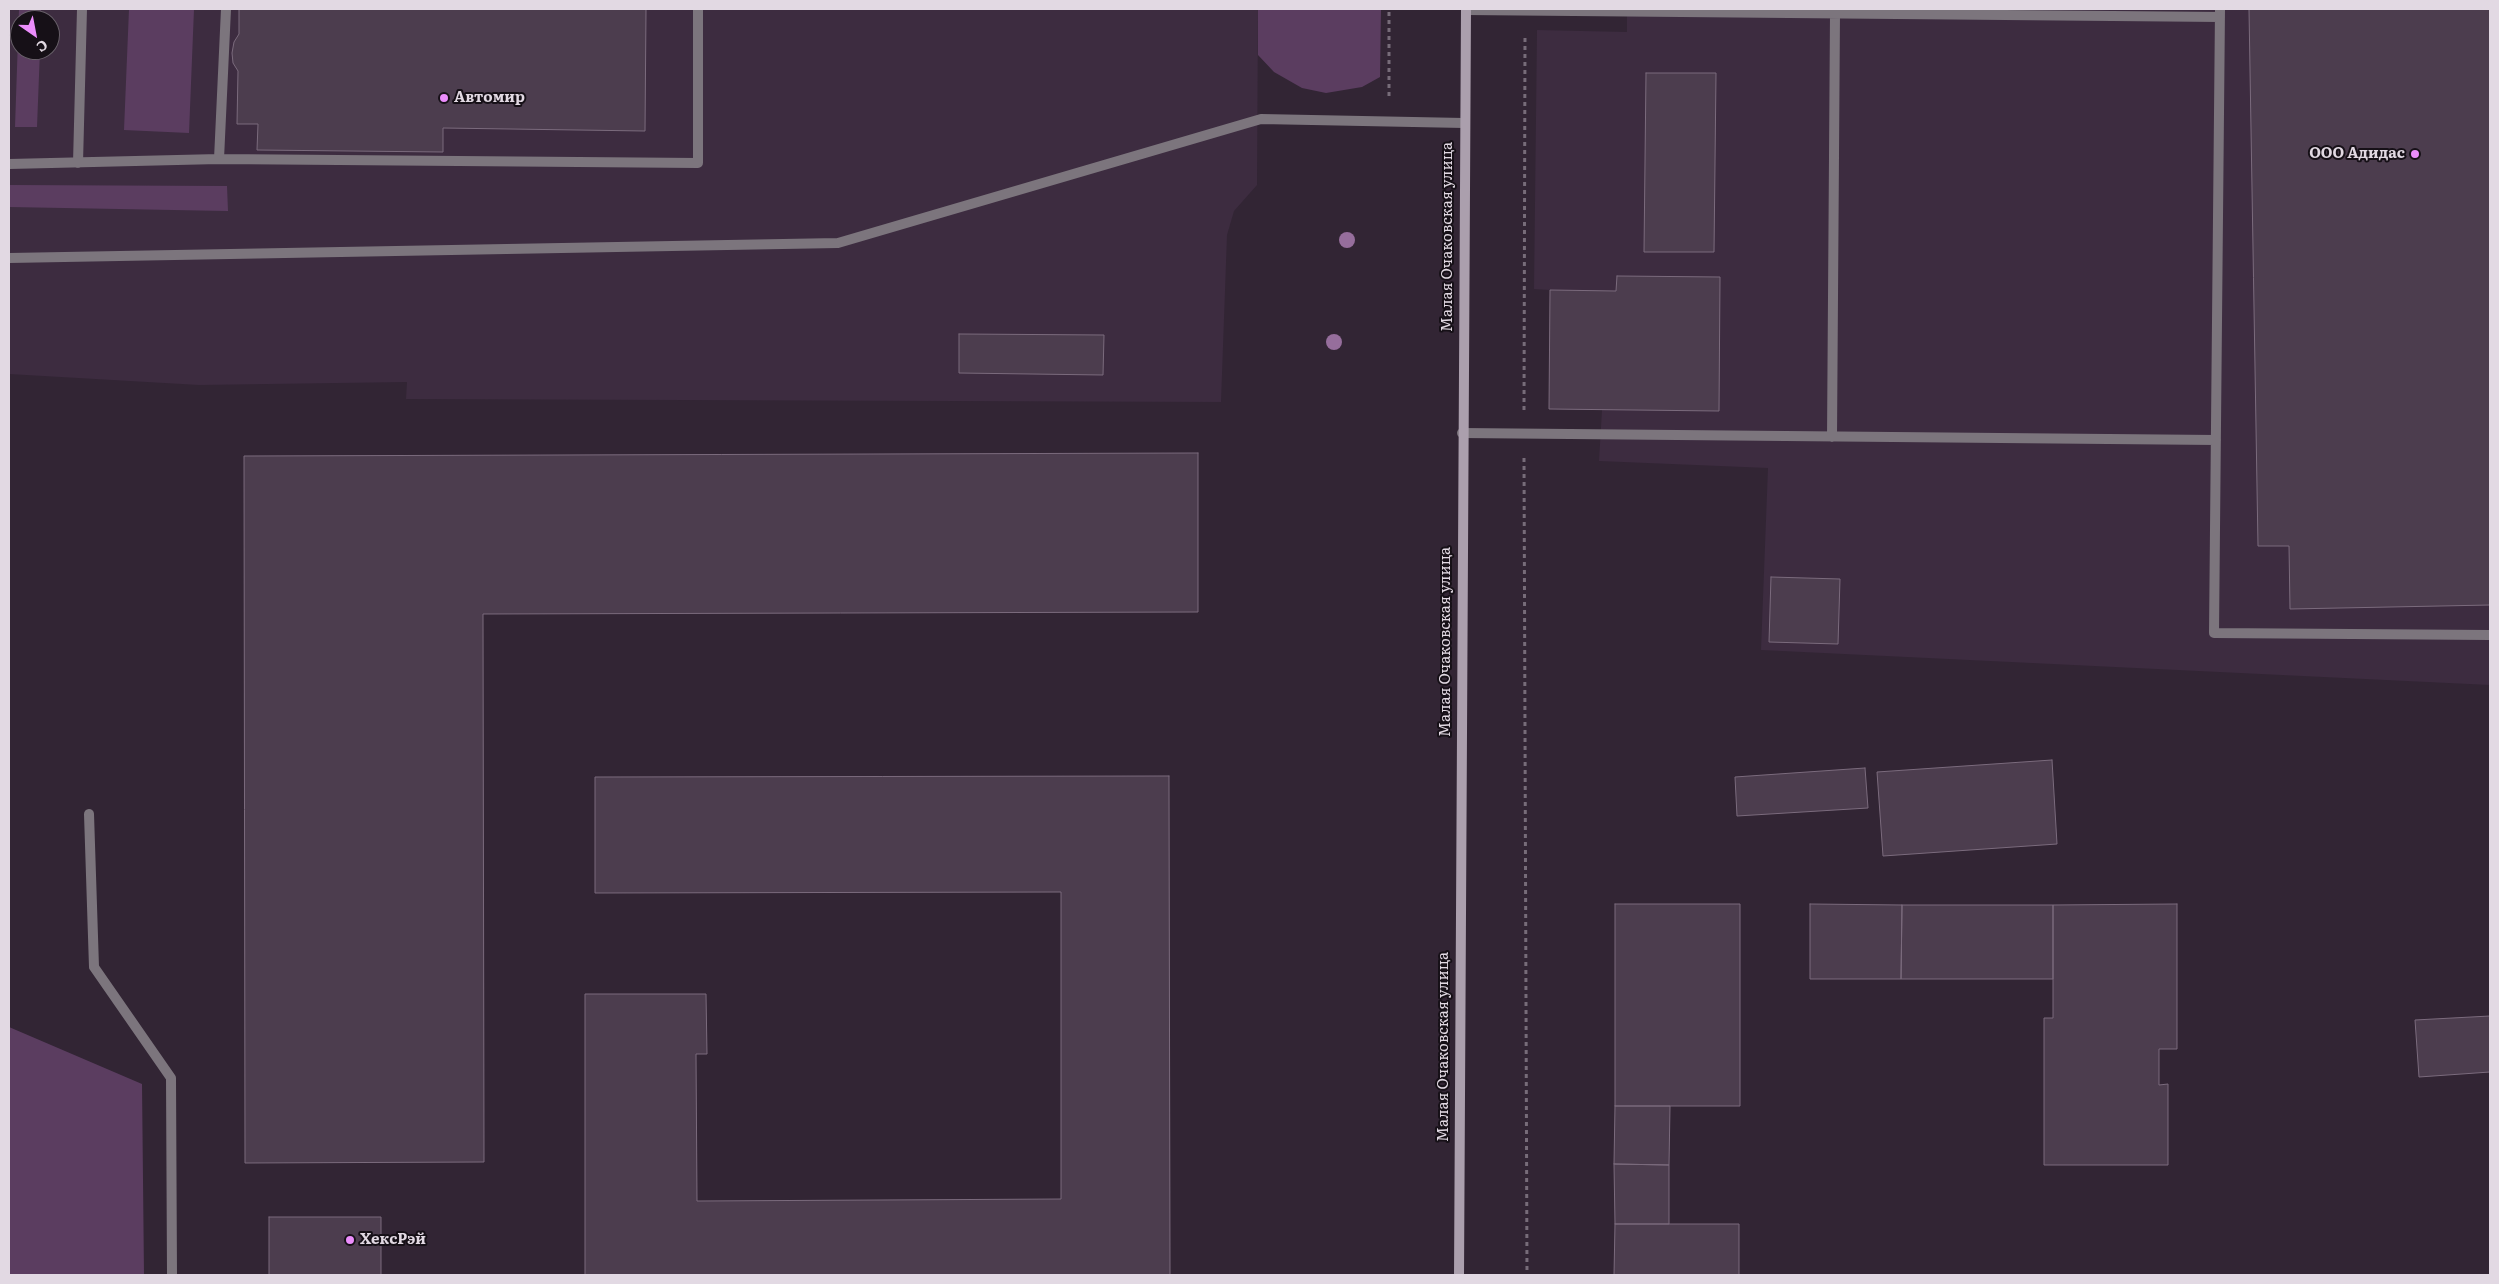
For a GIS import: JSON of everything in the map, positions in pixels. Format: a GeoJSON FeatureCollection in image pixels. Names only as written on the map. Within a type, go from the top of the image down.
{"type":"FeatureCollection","features":[{"type":"Feature","properties":{"kind":"street","name":"Малая Очаковская улица"},"geometry":{"type":"LineString","coordinates":[[1459,1275],[1462,433],[1466,10]]}},
{"type":"Feature","properties":{"kind":"lane"},"geometry":{"type":"LineString","coordinates":[[78,163],[82,9]]}},
{"type":"Feature","properties":{"kind":"lane"},"geometry":{"type":"LineString","coordinates":[[219,160],[226,9]]}},
{"type":"Feature","properties":{"kind":"lane"},"geometry":{"type":"LineString","coordinates":[[9,164],[219,160],[698,164],[698,9]]}},
{"type":"Feature","properties":{"kind":"lane"},"geometry":{"type":"LineString","coordinates":[[1466,10],[1835,14],[2220,13],[2214,633],[2490,635]]}},
{"type":"Feature","properties":{"kind":"lane"},"geometry":{"type":"LineString","coordinates":[[1832,437],[1835,14]]}},
{"type":"Feature","properties":{"kind":"lane"},"geometry":{"type":"LineString","coordinates":[[9,258],[838,243],[1261,119],[1464,123]]}},
{"type":"Feature","properties":{"kind":"lane"},"geometry":{"type":"LineString","coordinates":[[1462,433],[2216,440]]}},
{"type":"Feature","properties":{"kind":"lane"},"geometry":{"type":"LineString","coordinates":[[89,814],[94,967],[171,1078],[172,1275]]}},
{"type":"Feature","properties":{"kind":"path"},"geometry":{"type":"LineString","coordinates":[[1389,9],[1389,121]]}},
{"type":"Feature","properties":{"kind":"path"},"geometry":{"type":"LineString","coordinates":[[1524,11],[1527,1275]]}},
{"type":"Feature","properties":{"kind":"shaded area"},"geometry":{"type":"Polygon","coordinates":[[[9,9],[1258,9],[1257,185],[1234,211],[1227,235],[1221,402],[406,399],[407,382],[199,385],[9,374],[9,9]]]}},
{"type":"Feature","properties":{"kind":"shaded area"},"geometry":{"type":"Polygon","coordinates":[[[19,9],[41,9],[41,10],[19,9]]]}},
{"type":"Feature","properties":{"kind":"shaded area"},"geometry":{"type":"Polygon","coordinates":[[[129,9],[194,9],[189,133],[124,130],[129,9]]]}},
{"type":"Feature","properties":{"kind":"shaded area"},"geometry":{"type":"Polygon","coordinates":[[[1258,9],[1381,9],[1380,77],[1362,87],[1326,93],[1302,88],[1274,72],[1258,55],[1258,9]]]}},
{"type":"Feature","properties":{"kind":"shaded area"},"geometry":{"type":"Polygon","coordinates":[[[1627,9],[2490,9],[2490,685],[1761,650],[1768,468],[1599,461],[1602,410],[1549,409],[1550,290],[1534,289],[1537,30],[1627,32],[1627,9]]]}},
{"type":"Feature","properties":{"kind":"shaded area"},"geometry":{"type":"Polygon","coordinates":[[[17,60],[40,60],[37,127],[15,127],[17,60]]]}},
{"type":"Feature","properties":{"kind":"shaded area"},"geometry":{"type":"Polygon","coordinates":[[[9,185],[227,186],[228,211],[9,207],[9,185]]]}},
{"type":"Feature","properties":{"kind":"shaded area"},"geometry":{"type":"Polygon","coordinates":[[[9,1027],[142,1084],[144,1275],[9,1275],[9,1027]]]}},
{"type":"Feature","properties":{"kind":"building"},"geometry":{"type":"Polygon","coordinates":[[[239,9],[646,9],[645,131],[443,128],[443,152],[257,150],[258,124],[237,124],[238,71],[233,63],[232,53],[234,42],[239,34],[239,9]]]}},
{"type":"Feature","properties":{"kind":"building"},"geometry":{"type":"Polygon","coordinates":[[[2249,9],[2490,9],[2490,605],[2290,609],[2289,546],[2258,546],[2249,9]]]}},
{"type":"Feature","properties":{"kind":"building"},"geometry":{"type":"Polygon","coordinates":[[[1646,73],[1716,73],[1714,252],[1644,252],[1646,73]]]}},
{"type":"Feature","properties":{"kind":"building"},"geometry":{"type":"Polygon","coordinates":[[[1617,276],[1720,277],[1719,411],[1549,409],[1550,290],[1616,291],[1617,276]]]}},
{"type":"Feature","properties":{"kind":"building"},"geometry":{"type":"Polygon","coordinates":[[[959,334],[1104,335],[1103,375],[959,373],[959,334]]]}},
{"type":"Feature","properties":{"kind":"building"},"geometry":{"type":"Polygon","coordinates":[[[1198,453],[1198,612],[483,614],[484,1162],[245,1163],[244,456],[1198,453]]]}},
{"type":"Feature","properties":{"kind":"building"},"geometry":{"type":"Polygon","coordinates":[[[1771,577],[1840,579],[1838,644],[1769,642],[1771,577]]]}},
{"type":"Feature","properties":{"kind":"building"},"geometry":{"type":"Polygon","coordinates":[[[2052,760],[2057,844],[1883,856],[1877,772],[2052,760]]]}},
{"type":"Feature","properties":{"kind":"building"},"geometry":{"type":"Polygon","coordinates":[[[1865,768],[1868,808],[1737,816],[1735,777],[1865,768]]]}},
{"type":"Feature","properties":{"kind":"building"},"geometry":{"type":"Polygon","coordinates":[[[1169,776],[1170,1275],[585,1275],[585,994],[706,994],[707,1054],[696,1054],[697,1201],[1061,1199],[1061,892],[595,893],[595,777],[1169,776]]]}},
{"type":"Feature","properties":{"kind":"building"},"geometry":{"type":"Polygon","coordinates":[[[1615,904],[1740,904],[1740,1106],[1615,1106],[1615,904]]]}},
{"type":"Feature","properties":{"kind":"building"},"geometry":{"type":"Polygon","coordinates":[[[1810,904],[1902,905],[1901,979],[1810,979],[1810,904]]]}},
{"type":"Feature","properties":{"kind":"building"},"geometry":{"type":"Polygon","coordinates":[[[2177,904],[2177,1049],[2159,1049],[2159,1085],[2168,1084],[2168,1165],[2044,1165],[2044,1018],[2053,1018],[2053,905],[2177,904]]]}},
{"type":"Feature","properties":{"kind":"building"},"geometry":{"type":"Polygon","coordinates":[[[1902,905],[2053,905],[2053,979],[1901,979],[1902,905]]]}},
{"type":"Feature","properties":{"kind":"building"},"geometry":{"type":"Polygon","coordinates":[[[2490,1016],[2490,1072],[2419,1077],[2415,1020],[2490,1016]]]}},
{"type":"Feature","properties":{"kind":"building"},"geometry":{"type":"Polygon","coordinates":[[[1615,1106],[1670,1106],[1669,1165],[1614,1164],[1615,1106]]]}},
{"type":"Feature","properties":{"kind":"building"},"geometry":{"type":"Polygon","coordinates":[[[1614,1164],[1669,1165],[1669,1224],[1615,1224],[1614,1164]]]}},
{"type":"Feature","properties":{"kind":"building"},"geometry":{"type":"Polygon","coordinates":[[[269,1217],[381,1217],[381,1275],[269,1275],[269,1217]]]}},
{"type":"Feature","properties":{"kind":"building"},"geometry":{"type":"Polygon","coordinates":[[[1615,1224],[1739,1224],[1739,1275],[1614,1275],[1615,1224]]]}},
{"type":"Feature","properties":{"kind":"place","name":"Автомир"},"geometry":{"type":"Point","coordinates":[444,98]}},
{"type":"Feature","properties":{"kind":"place","name":"ООО Адидас"},"geometry":{"type":"Point","coordinates":[2415,154]}},
{"type":"Feature","properties":{"kind":"place","name":"ХексРэй"},"geometry":{"type":"Point","coordinates":[350,1240]}}]}
